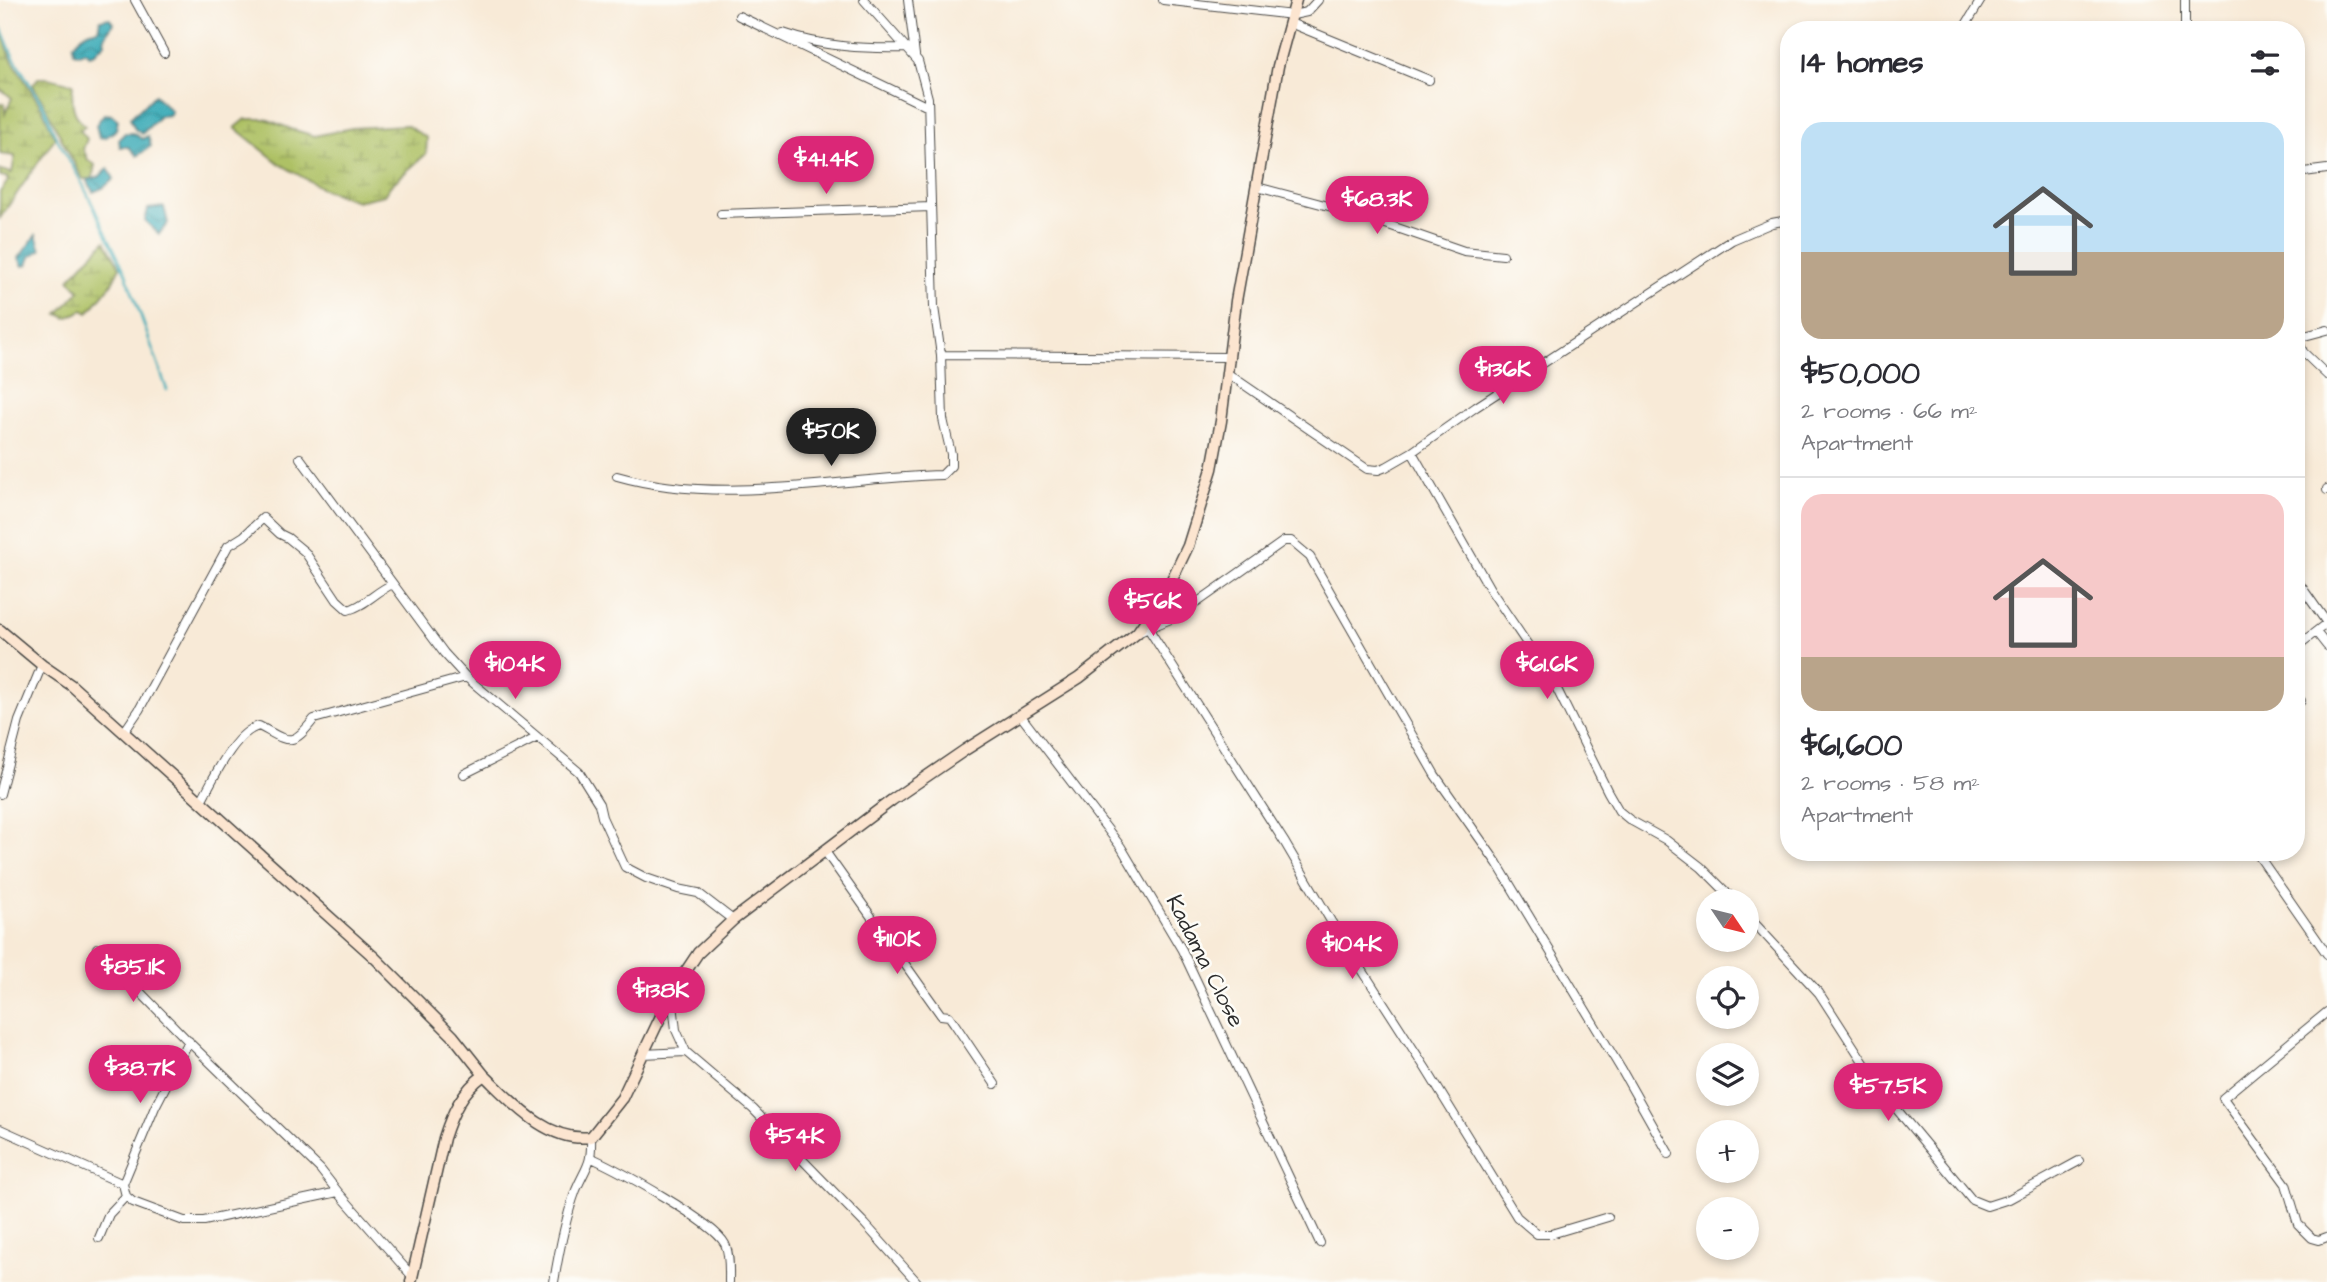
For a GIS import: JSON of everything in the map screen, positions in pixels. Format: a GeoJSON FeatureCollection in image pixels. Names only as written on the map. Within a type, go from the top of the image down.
{"type":"FeatureCollection","features":[{"type":"Feature","properties":{"kind":"street"},"geometry":{"type":"LineString","coordinates":[[135,0],[164,53]]}},
{"type":"Feature","properties":{"kind":"street"},"geometry":{"type":"LineString","coordinates":[[864,0],[915,55]]}},
{"type":"Feature","properties":{"kind":"street"},"geometry":{"type":"LineString","coordinates":[[617,476],[646,484],[740,489],[942,475],[951,466],[943,419],[941,355],[934,307],[928,107],[925,79],[915,55],[908,0]]}},
{"type":"Feature","properties":{"kind":"street"},"geometry":{"type":"LineString","coordinates":[[1163,0],[1292,19],[1429,80]]}},
{"type":"Feature","properties":{"kind":"street"},"geometry":{"type":"LineString","coordinates":[[1142,631],[1166,592],[1188,546],[1212,469],[1227,373],[1227,357],[1278,66],[1296,0]]}},
{"type":"Feature","properties":{"kind":"street"},"geometry":{"type":"LineString","coordinates":[[1292,19],[1307,12],[1318,0]]}},
{"type":"Feature","properties":{"kind":"street"},"geometry":{"type":"LineString","coordinates":[[1968,21],[1981,0]]}},
{"type":"Feature","properties":{"kind":"street"},"geometry":{"type":"LineString","coordinates":[[2185,0],[2185,21]]}},
{"type":"Feature","properties":{"kind":"street"},"geometry":{"type":"LineString","coordinates":[[907,48],[868,49],[818,43],[739,16],[928,107]]}},
{"type":"Feature","properties":{"kind":"street"},"geometry":{"type":"LineString","coordinates":[[2305,172],[2327,169]]}},
{"type":"Feature","properties":{"kind":"street"},"geometry":{"type":"LineString","coordinates":[[1257,187],[1351,212],[1464,251],[1503,255]]}},
{"type":"Feature","properties":{"kind":"street"},"geometry":{"type":"LineString","coordinates":[[721,214],[931,207]]}},
{"type":"Feature","properties":{"kind":"street"},"geometry":{"type":"LineString","coordinates":[[1227,373],[1367,469],[1386,467],[1732,240],[1780,222]]}},
{"type":"Feature","properties":{"kind":"street"},"geometry":{"type":"LineString","coordinates":[[2305,334],[2327,330]]}},
{"type":"Feature","properties":{"kind":"street"},"geometry":{"type":"LineString","coordinates":[[2305,354],[2327,375]]}},
{"type":"Feature","properties":{"kind":"street"},"geometry":{"type":"LineString","coordinates":[[941,355],[1227,357]]}},
{"type":"Feature","properties":{"kind":"street"},"geometry":{"type":"LineString","coordinates":[[1412,452],[1490,589],[1555,685],[1619,811],[1701,867],[1723,889]]}},
{"type":"Feature","properties":{"kind":"street"},"geometry":{"type":"LineString","coordinates":[[300,458],[444,653],[466,677],[579,772],[599,804],[606,828],[625,867],[646,878],[698,893],[733,920]]}},
{"type":"Feature","properties":{"kind":"street"},"geometry":{"type":"LineString","coordinates":[[124,732],[139,710],[228,545],[244,536],[263,518],[305,552],[337,600],[348,610],[359,607],[382,588],[393,584]]}},
{"type":"Feature","properties":{"kind":"street"},"geometry":{"type":"LineString","coordinates":[[554,1282],[560,1244],[576,1190],[592,1158],[591,1137],[622,1098],[672,993],[698,953],[733,920],[824,850],[965,750],[1079,678],[1142,631],[1178,616],[1284,541],[1291,541],[1310,557],[1436,775],[1497,863],[1670,1154]]}},
{"type":"Feature","properties":{"kind":"street"},"geometry":{"type":"LineString","coordinates":[[2305,592],[2327,623],[2305,640]]}},
{"type":"Feature","properties":{"kind":"street"},"geometry":{"type":"LineString","coordinates":[[0,630],[71,685],[374,957],[453,1037],[484,1075],[530,1117],[561,1135],[577,1139],[591,1137]]}},
{"type":"Feature","properties":{"kind":"street"},"geometry":{"type":"LineString","coordinates":[[1142,631],[1285,843],[1332,923],[1517,1217],[1537,1234],[1551,1234],[1608,1217]]}},
{"type":"Feature","properties":{"kind":"street"},"geometry":{"type":"LineString","coordinates":[[2316,632],[2327,646]]}},
{"type":"Feature","properties":{"kind":"street"},"geometry":{"type":"LineString","coordinates":[[0,794],[19,721],[42,665]]}},
{"type":"Feature","properties":{"kind":"street"},"geometry":{"type":"LineString","coordinates":[[201,801],[225,758],[249,729],[259,726],[284,741],[290,740],[303,733],[314,719],[466,677]]}},
{"type":"Feature","properties":{"kind":"street","name":"Kadama Close"},"geometry":{"type":"LineString","coordinates":[[1021,716],[1121,848],[1182,950],[1320,1242]]}},
{"type":"Feature","properties":{"kind":"street"},"geometry":{"type":"LineString","coordinates":[[464,774],[536,738]]}},
{"type":"Feature","properties":{"kind":"street"},"geometry":{"type":"LineString","coordinates":[[824,850],[942,1015],[949,1016],[995,1084]]}},
{"type":"Feature","properties":{"kind":"street"},"geometry":{"type":"LineString","coordinates":[[2262,861],[2327,954]]}},
{"type":"Feature","properties":{"kind":"street"},"geometry":{"type":"LineString","coordinates":[[1759,928],[1819,993],[1884,1094],[1972,1200],[1987,1206],[2009,1199],[2079,1161]]}},
{"type":"Feature","properties":{"kind":"street"},"geometry":{"type":"LineString","coordinates":[[97,948],[320,1169],[411,1279]]}},
{"type":"Feature","properties":{"kind":"street"},"geometry":{"type":"LineString","coordinates":[[672,993],[676,1030],[686,1052],[753,1109],[865,1224],[917,1282]]}},
{"type":"Feature","properties":{"kind":"street"},"geometry":{"type":"LineString","coordinates":[[2327,1012],[2223,1098],[2286,1184],[2298,1224],[2312,1238],[2319,1240],[2327,1237]]}},
{"type":"Feature","properties":{"kind":"street"},"geometry":{"type":"LineString","coordinates":[[189,1041],[155,1107],[123,1184],[127,1196],[133,1202],[184,1221],[204,1221],[338,1192]]}},
{"type":"Feature","properties":{"kind":"street"},"geometry":{"type":"LineString","coordinates":[[643,1054],[686,1052]]}},
{"type":"Feature","properties":{"kind":"street"},"geometry":{"type":"LineString","coordinates":[[411,1279],[450,1120],[470,1085],[484,1075]]}},
{"type":"Feature","properties":{"kind":"street"},"geometry":{"type":"LineString","coordinates":[[0,1129],[123,1184]]}},
{"type":"Feature","properties":{"kind":"street"},"geometry":{"type":"LineString","coordinates":[[592,1158],[652,1190],[715,1232],[725,1244],[729,1282]]}},
{"type":"Feature","properties":{"kind":"street"},"geometry":{"type":"LineString","coordinates":[[99,1238],[109,1214],[127,1196]]}},
{"type":"Feature","properties":{"kind":"green space"},"geometry":{"type":"Polygon","coordinates":[[[0,28],[12,60],[43,110],[55,138],[0,218],[0,192],[8,181],[6,177],[0,176],[0,170],[12,173],[15,156],[0,154],[0,103],[4,104],[5,114],[12,98],[0,91],[0,28]]]}},
{"type":"Feature","properties":{"kind":"green space"},"geometry":{"type":"Polygon","coordinates":[[[38,78],[73,84],[73,107],[85,126],[80,130],[87,139],[83,149],[88,160],[95,165],[92,179],[83,179],[76,167],[33,85],[38,78]]]}},
{"type":"Feature","properties":{"kind":"green space"},"geometry":{"type":"Polygon","coordinates":[[[246,119],[266,119],[315,136],[352,128],[406,125],[427,138],[426,154],[391,185],[384,195],[357,201],[325,190],[280,164],[235,128],[246,119]]]}},
{"type":"Feature","properties":{"kind":"green space"},"geometry":{"type":"Polygon","coordinates":[[[105,241],[120,267],[111,285],[88,313],[83,310],[67,318],[58,314],[80,291],[69,279],[105,241]]]}},
{"type":"Feature","properties":{"kind":"water"},"geometry":{"type":"Polygon","coordinates":[[[109,18],[113,23],[104,39],[105,43],[95,53],[89,55],[85,51],[79,54],[74,52],[73,45],[78,40],[87,32],[98,30],[100,20],[109,18]]]}},
{"type":"Feature","properties":{"kind":"water"},"geometry":{"type":"Polygon","coordinates":[[[155,95],[171,111],[170,115],[160,116],[142,134],[135,129],[130,118],[155,95]]]}},
{"type":"Feature","properties":{"kind":"water"},"geometry":{"type":"Polygon","coordinates":[[[104,114],[112,115],[118,120],[116,130],[105,138],[99,137],[96,125],[104,114]]]}},
{"type":"Feature","properties":{"kind":"water"},"geometry":{"type":"Polygon","coordinates":[[[125,133],[133,133],[142,139],[148,136],[151,146],[137,156],[129,147],[120,147],[119,139],[125,133]]]}},
{"type":"Feature","properties":{"kind":"water"},"geometry":{"type":"Polygon","coordinates":[[[108,168],[114,179],[93,192],[87,180],[99,177],[108,168]]]}},
{"type":"Feature","properties":{"kind":"water"},"geometry":{"type":"Polygon","coordinates":[[[164,207],[168,223],[159,234],[145,221],[148,209],[164,207]]]}},
{"type":"Feature","properties":{"kind":"water"},"geometry":{"type":"Polygon","coordinates":[[[36,235],[41,250],[23,266],[19,258],[36,235]]]}},
{"type":"Feature","properties":{"kind":"waterway"},"geometry":{"type":"LineString","coordinates":[[0,25],[13,56],[45,109],[54,133],[82,183],[126,274],[167,390]]}}]}
